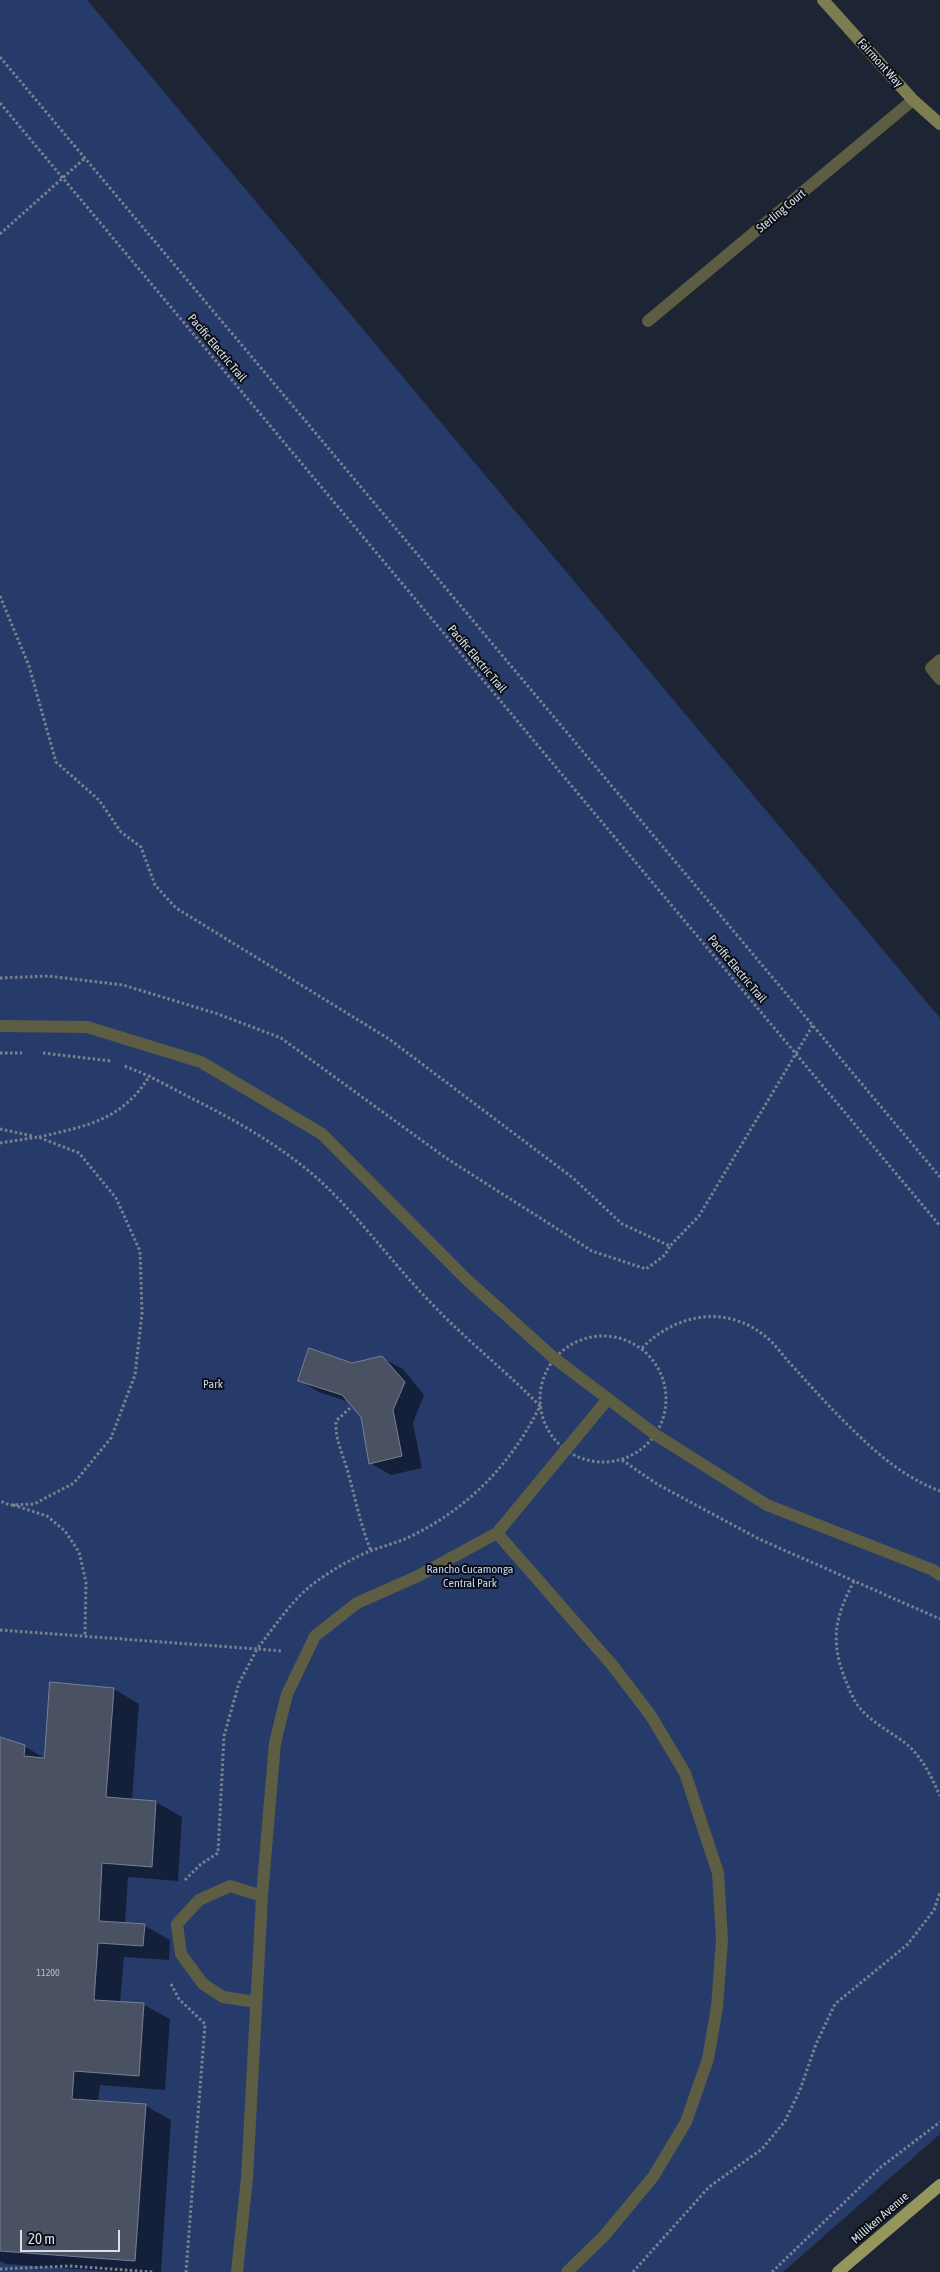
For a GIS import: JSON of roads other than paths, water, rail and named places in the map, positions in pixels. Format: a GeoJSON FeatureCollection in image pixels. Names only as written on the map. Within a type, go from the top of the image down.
{"type":"FeatureCollection","features":[{"type":"Feature","properties":{"kind":"main road","name":"Milliken Avenue"},"geometry":{"type":"LineString","coordinates":[[838,2272],[940,2185]]}},
{"type":"Feature","properties":{"kind":"street","name":"Fairmont Way"},"geometry":{"type":"LineString","coordinates":[[823,0],[913,100],[940,124]]}},
{"type":"Feature","properties":{"kind":"street","name":"Sterling Court"},"geometry":{"type":"LineString","coordinates":[[648,321],[913,100]]}},
{"type":"Feature","properties":{"kind":"street"},"geometry":{"type":"LineString","coordinates":[[935,664],[940,679]]}},
{"type":"Feature","properties":{"kind":"street"},"geometry":{"type":"LineString","coordinates":[[0,1026],[87,1027],[201,1062],[322,1134],[465,1278],[554,1358],[607,1400],[656,1435],[767,1505],[940,1575]]}},
{"type":"Feature","properties":{"kind":"street"},"geometry":{"type":"LineString","coordinates":[[237,2272],[247,2178],[262,1896],[276,1743],[287,1694],[315,1636],[358,1603],[418,1576],[497,1533],[607,1400]]}},
{"type":"Feature","properties":{"kind":"street"},"geometry":{"type":"LineString","coordinates":[[497,1533],[613,1666],[651,1716],[685,1773],[718,1873],[722,1940],[717,2007],[708,2059],[686,2122],[654,2177],[604,2236],[567,2272]]}},
{"type":"Feature","properties":{"kind":"street"},"geometry":{"type":"LineString","coordinates":[[256,2002],[223,1997],[203,1984],[181,1954],[177,1924],[199,1900],[230,1886],[262,1896]]}},
{"type":"Feature","properties":{"kind":"park label","name":"Park"},"geometry":{"type":"Point","coordinates":[213,1384]}},
{"type":"Feature","properties":{"kind":"park label","name":"Rancho Cucamonga Central Park"},"geometry":{"type":"Point","coordinates":[470,1576]}}]}
